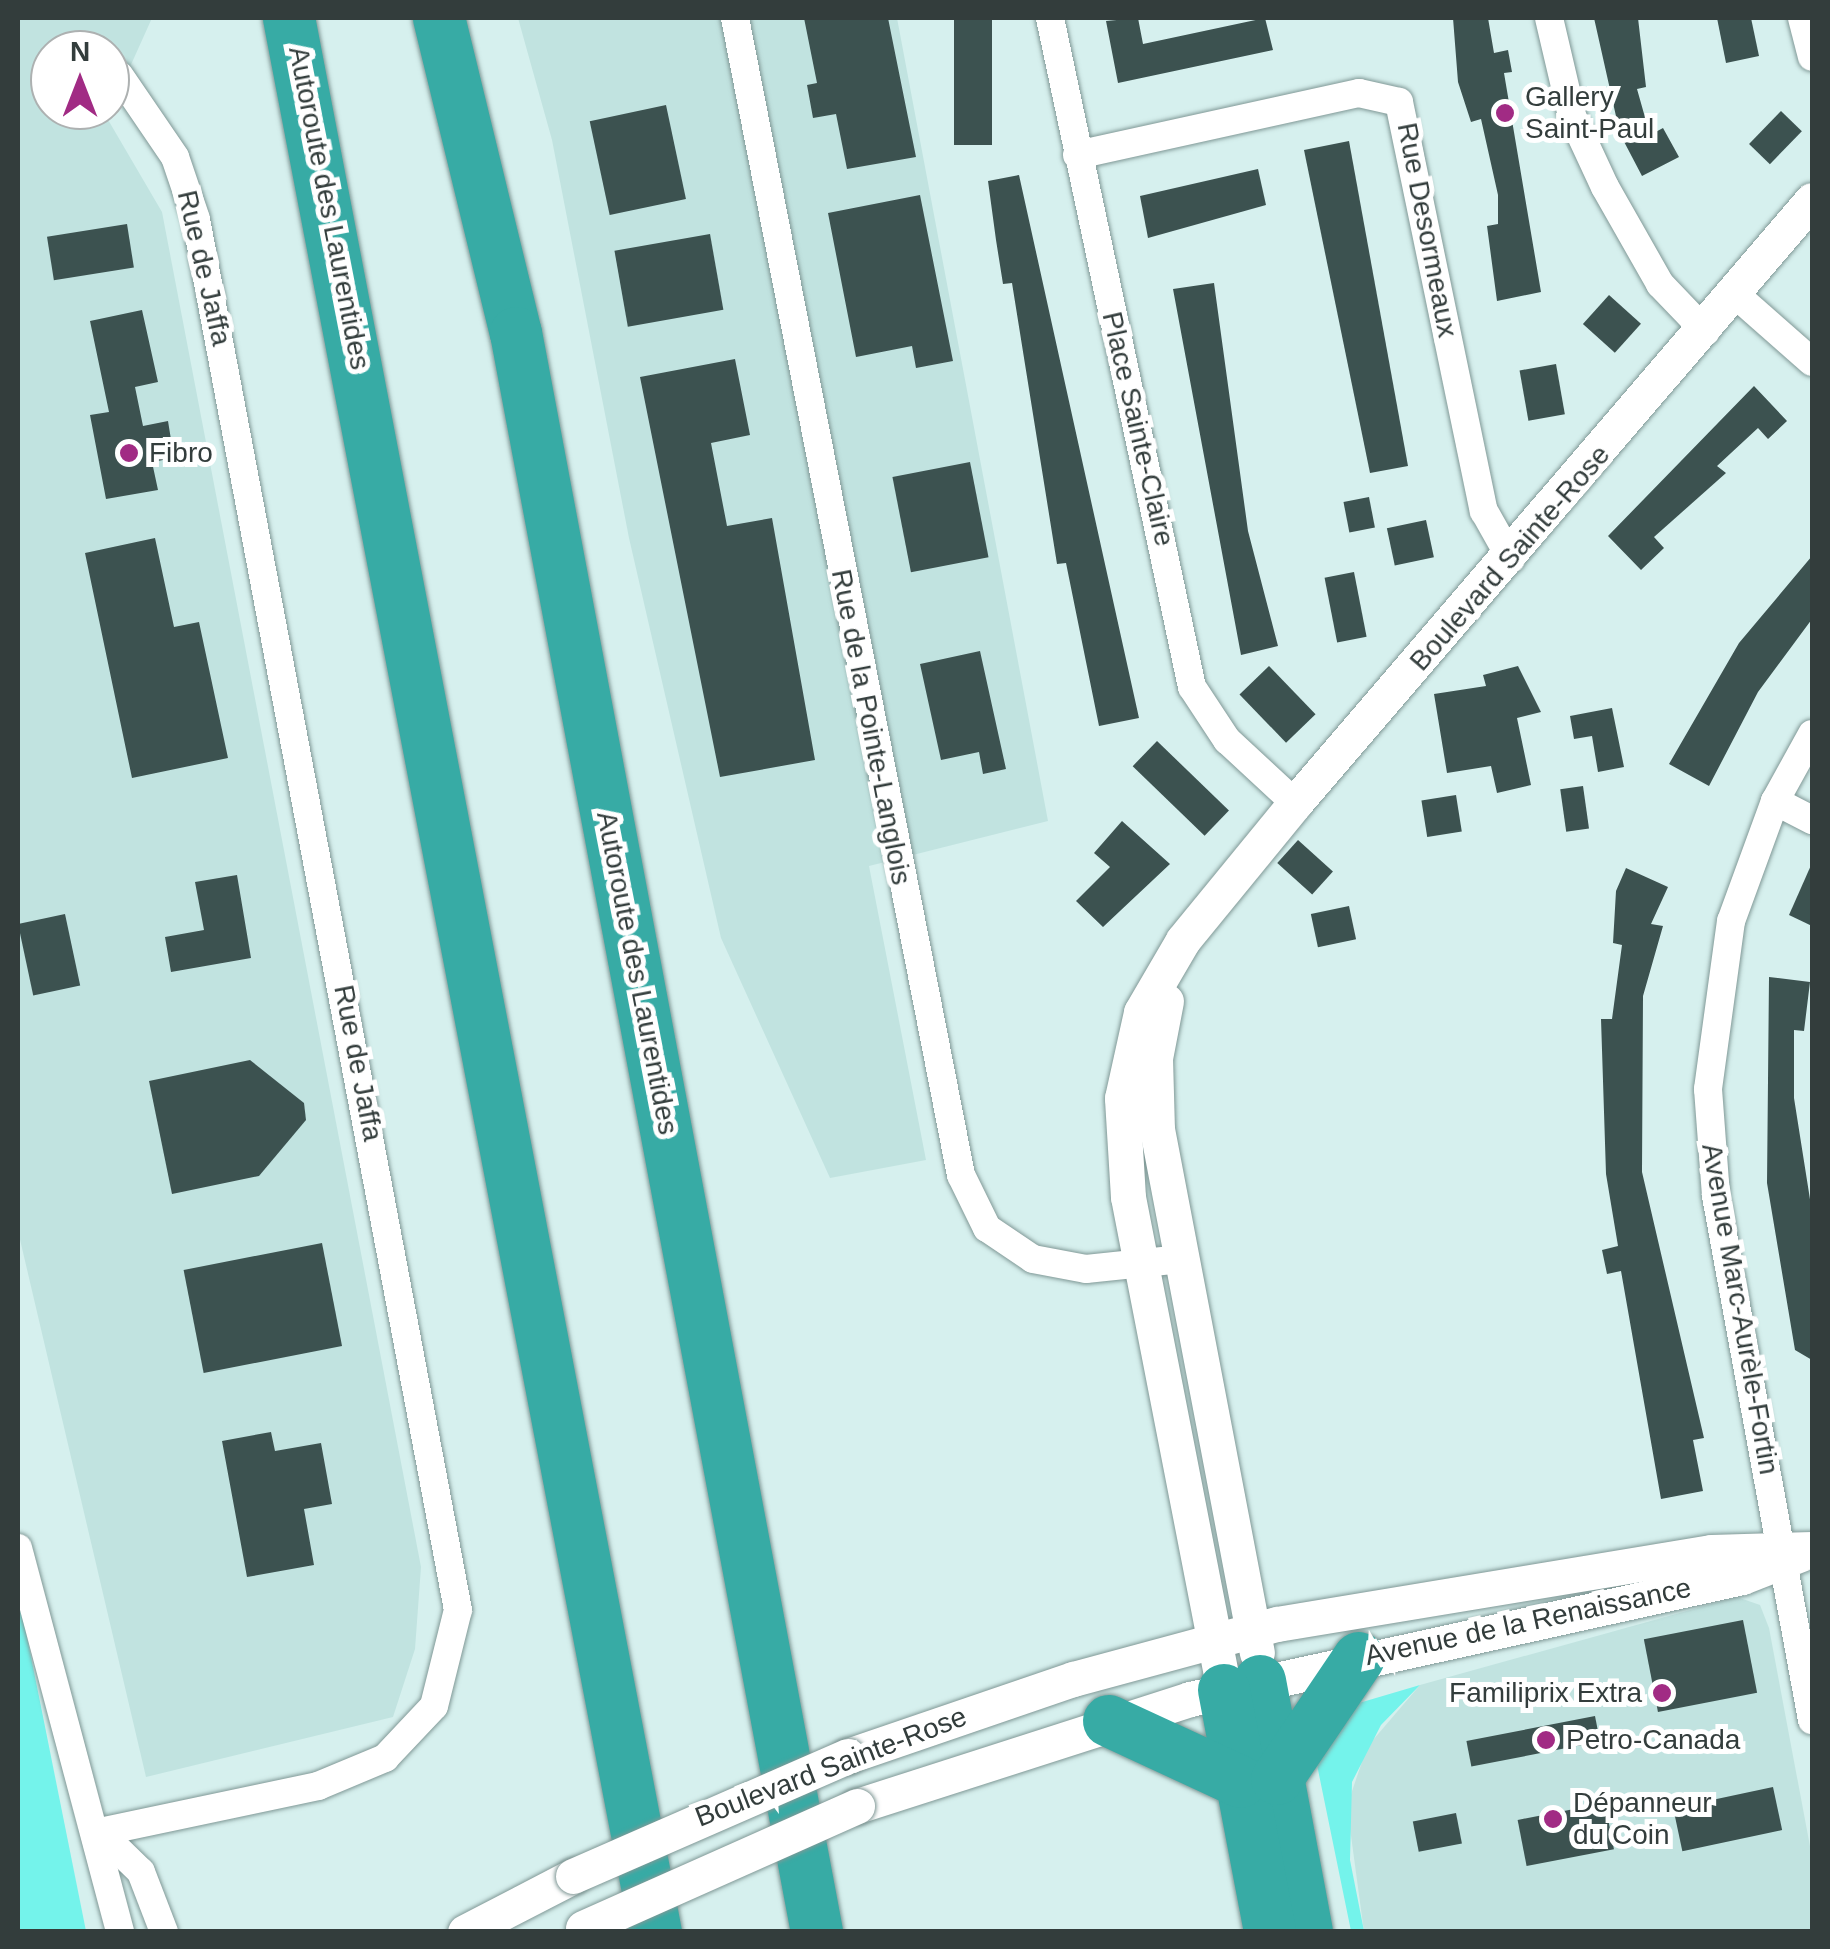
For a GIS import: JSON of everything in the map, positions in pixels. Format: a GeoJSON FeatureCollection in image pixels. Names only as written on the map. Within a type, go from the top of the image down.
{"type":"FeatureCollection","features":[{"type":"Feature","properties":{"kind":"highway","name":"Autoroute des Laurentides"},"geometry":{"type":"LineString","coordinates":[[289,18],[656,1932]]}},
{"type":"Feature","properties":{"kind":"highway","name":"Autoroute des Laurentides"},"geometry":{"type":"LineString","coordinates":[[439,18],[516,333],[816,1932]]}},
{"type":"Feature","properties":{"kind":"highway"},"geometry":{"type":"LineString","coordinates":[[1259,1780],[1359,1658]]}},
{"type":"Feature","properties":{"kind":"highway"},"geometry":{"type":"LineString","coordinates":[[1242,1685],[1259,1780],[1270,1932]]}},
{"type":"Feature","properties":{"kind":"highway"},"geometry":{"type":"LineString","coordinates":[[1109,1720],[1259,1780]]}},
{"type":"Feature","properties":{"kind":"highway"},"geometry":{"type":"LineString","coordinates":[[786,1768],[845,1932]]}},
{"type":"Feature","properties":{"kind":"highway"},"geometry":{"type":"LineString","coordinates":[[1259,1780],[1307,1932]]}},
{"type":"Feature","properties":{"kind":"highway"},"geometry":{"type":"LineString","coordinates":[[640,1932],[642,1855]]}},
{"type":"Feature","properties":{"kind":"street","name":"Rue de la Pointe-Langlois"},"geometry":{"type":"LineString","coordinates":[[735,18],[960,1175],[987,1228],[1016,1252],[1068,1268],[1182,1258]]}},
{"type":"Feature","properties":{"kind":"street","name":"Place Sainte-Claire"},"geometry":{"type":"LineString","coordinates":[[1050,18],[1192,687],[1227,740],[1295,804]]}},
{"type":"Feature","properties":{"kind":"street"},"geometry":{"type":"LineString","coordinates":[[1550,18],[1572,116],[1605,187],[1660,284],[1706,332]]}},
{"type":"Feature","properties":{"kind":"street"},"geometry":{"type":"LineString","coordinates":[[1802,18],[1812,57]]}},
{"type":"Feature","properties":{"kind":"street","name":"Rue de Jaffa"},"geometry":{"type":"LineString","coordinates":[[100,1832],[318,1786],[385,1758],[434,1706],[458,1610],[196,220],[164,136],[130,90]]}},
{"type":"Feature","properties":{"kind":"street","name":"Rue Desormeaux"},"geometry":{"type":"LineString","coordinates":[[1077,155],[1359,93],[1399,102],[1484,510],[1510,559]]}},
{"type":"Feature","properties":{"kind":"street","name":"Boulevard Sainte-Rose"},"geometry":{"type":"LineString","coordinates":[[1234,1635],[1139,1264],[1121,1135],[1127,1060],[1158,977],[1295,804],[1706,332],[1812,200]]}},
{"type":"Feature","properties":{"kind":"street"},"geometry":{"type":"LineString","coordinates":[[1736,295],[1812,362]]}},
{"type":"Feature","properties":{"kind":"street","name":"Avenue Marc-Aurèle-Fortin"},"geometry":{"type":"LineString","coordinates":[[1812,734],[1775,801],[1724,946],[1708,1090],[1716,1196],[1797,1552],[1812,1720]]}},
{"type":"Feature","properties":{"kind":"street"},"geometry":{"type":"LineString","coordinates":[[1775,801],[1812,820]]}},
{"type":"Feature","properties":{"kind":"street","name":"Boulevard Sainte-Rose"},"geometry":{"type":"LineString","coordinates":[[580,1930],[857,1806],[1109,1720],[1242,1685],[1182,1258],[1157,1129],[1155,1058],[1177,966],[1205,914]]}},
{"type":"Feature","properties":{"kind":"street"},"geometry":{"type":"LineString","coordinates":[[18,1548],[100,1832],[100,1883],[120,1932]]}},
{"type":"Feature","properties":{"kind":"street","name":"Avenue de la Renaissance"},"geometry":{"type":"LineString","coordinates":[[1234,1635],[1501,1582],[1797,1552]]}},
{"type":"Feature","properties":{"kind":"street","name":"Avenue de la Renaissance"},"geometry":{"type":"LineString","coordinates":[[1242,1685],[1797,1552]]}},
{"type":"Feature","properties":{"kind":"street","name":"Boulevard Sainte-Rose"},"geometry":{"type":"LineString","coordinates":[[465,1932],[573,1876],[848,1756],[1234,1635]]}},
{"type":"Feature","properties":{"kind":"street"},"geometry":{"type":"LineString","coordinates":[[100,1832],[141,1872],[164,1932]]}},
{"type":"Feature","properties":{"kind":"shaded area"},"geometry":{"type":"Polygon","coordinates":[[[18,18],[152,18],[130,67],[130,30],[30,30],[30,130],[114,130],[162,212],[421,1567],[415,1649],[393,1717],[146,1777],[18,1231],[18,18]]]}},
{"type":"Feature","properties":{"kind":"shaded area"},"geometry":{"type":"Polygon","coordinates":[[[518,18],[897,18],[1048,821],[869,866],[926,1160],[830,1178],[721,938],[629,538],[552,140],[518,18]]]}},
{"type":"Feature","properties":{"kind":"shaded area"},"geometry":{"type":"Polygon","coordinates":[[[18,1592],[86,1931],[18,1931],[18,1592]]]}},
{"type":"Feature","properties":{"kind":"shaded area"},"geometry":{"type":"Polygon","coordinates":[[[1737,1597],[1760,1605],[1769,1628],[1812,1857],[1812,1931],[1364,1932],[1347,1806],[1367,1747],[1420,1685],[1737,1597]]]}},
{"type":"Feature","properties":{"kind":"shaded area"},"geometry":{"type":"Polygon","coordinates":[[[1420,1685],[1381,1725],[1352,1782],[1350,1860],[1364,1931],[1351,1931],[1316,1760],[1359,1703],[1420,1685]]]}},
{"type":"Feature","properties":{"kind":"building"},"geometry":{"type":"Polygon","coordinates":[[[804,18],[888,18],[916,157],[847,169],[836,114],[813,118],[807,85],[817,83],[804,18]]]}},
{"type":"Feature","properties":{"kind":"building"},"geometry":{"type":"Polygon","coordinates":[[[954,18],[992,18],[992,145],[954,145],[954,18]]]}},
{"type":"Feature","properties":{"kind":"building"},"geometry":{"type":"Polygon","coordinates":[[[1138,18],[1143,44],[1265,18],[1273,50],[1118,83],[1106,21],[1138,18]]]}},
{"type":"Feature","properties":{"kind":"building"},"geometry":{"type":"Polygon","coordinates":[[[1453,18],[1488,18],[1494,53],[1508,50],[1512,72],[1504,73],[1541,292],[1497,301],[1487,226],[1498,224],[1498,195],[1481,119],[1471,122],[1458,82],[1453,18]]]}},
{"type":"Feature","properties":{"kind":"building"},"geometry":{"type":"Polygon","coordinates":[[[1594,18],[1638,18],[1646,87],[1637,89],[1650,135],[1663,128],[1679,157],[1642,176],[1620,134],[1594,18]]]}},
{"type":"Feature","properties":{"kind":"building"},"geometry":{"type":"Polygon","coordinates":[[[1717,18],[1751,18],[1759,56],[1726,63],[1717,18]]]}},
{"type":"Feature","properties":{"kind":"building"},"geometry":{"type":"Polygon","coordinates":[[[666,105],[686,199],[610,215],[590,121],[666,105]]]}},
{"type":"Feature","properties":{"kind":"building"},"geometry":{"type":"Polygon","coordinates":[[[1781,111],[1802,131],[1770,164],[1749,144],[1781,111]]]}},
{"type":"Feature","properties":{"kind":"building"},"geometry":{"type":"Polygon","coordinates":[[[1349,141],[1408,466],[1370,473],[1304,150],[1349,141]]]}},
{"type":"Feature","properties":{"kind":"building"},"geometry":{"type":"Polygon","coordinates":[[[1258,169],[1266,205],[1148,238],[1140,196],[1258,169]]]}},
{"type":"Feature","properties":{"kind":"building"},"geometry":{"type":"Polygon","coordinates":[[[1019,175],[1139,718],[1099,726],[1066,563],[1057,564],[1012,283],[1003,284],[996,240],[988,181],[1019,175]]]}},
{"type":"Feature","properties":{"kind":"building"},"geometry":{"type":"Polygon","coordinates":[[[920,195],[953,361],[916,368],[912,346],[856,357],[828,213],[920,195]]]}},
{"type":"Feature","properties":{"kind":"building"},"geometry":{"type":"Polygon","coordinates":[[[127,224],[134,267],[54,280],[47,237],[127,224]]]}},
{"type":"Feature","properties":{"kind":"building"},"geometry":{"type":"Polygon","coordinates":[[[710,234],[723,310],[628,327],[614,251],[710,234]]]}},
{"type":"Feature","properties":{"kind":"building"},"geometry":{"type":"Polygon","coordinates":[[[1214,283],[1248,531],[1278,646],[1241,655],[1173,289],[1214,283]]]}},
{"type":"Feature","properties":{"kind":"building"},"geometry":{"type":"Polygon","coordinates":[[[1609,295],[1641,324],[1615,353],[1583,324],[1609,295]]]}},
{"type":"Feature","properties":{"kind":"building"},"geometry":{"type":"Polygon","coordinates":[[[142,310],[158,382],[135,387],[143,426],[168,421],[174,458],[152,462],[158,490],[106,499],[90,415],[109,412],[90,321],[142,310]]]}},
{"type":"Feature","properties":{"kind":"building"},"geometry":{"type":"Polygon","coordinates":[[[735,359],[750,435],[711,443],[727,526],[772,518],[815,760],[720,777],[640,377],[735,359]]]}},
{"type":"Feature","properties":{"kind":"building"},"geometry":{"type":"Polygon","coordinates":[[[1556,364],[1565,414],[1528,421],[1520,370],[1556,364]]]}},
{"type":"Feature","properties":{"kind":"building"},"geometry":{"type":"Polygon","coordinates":[[[1754,386],[1787,421],[1768,439],[1758,428],[1717,466],[1726,473],[1654,537],[1664,548],[1641,570],[1608,536],[1754,386]]]}},
{"type":"Feature","properties":{"kind":"building"},"geometry":{"type":"Polygon","coordinates":[[[970,462],[989,557],[911,572],[892,477],[970,462]]]}},
{"type":"Feature","properties":{"kind":"building"},"geometry":{"type":"Polygon","coordinates":[[[1369,497],[1375,527],[1349,532],[1343,502],[1369,497]]]}},
{"type":"Feature","properties":{"kind":"building"},"geometry":{"type":"Polygon","coordinates":[[[1426,520],[1434,557],[1395,565],[1387,528],[1426,520]]]}},
{"type":"Feature","properties":{"kind":"building"},"geometry":{"type":"Polygon","coordinates":[[[155,538],[174,627],[199,622],[228,758],[132,778],[85,553],[155,538]]]}},
{"type":"Feature","properties":{"kind":"building"},"geometry":{"type":"Polygon","coordinates":[[[1812,556],[1812,619],[1758,692],[1709,786],[1669,764],[1739,643],[1812,556]]]}},
{"type":"Feature","properties":{"kind":"building"},"geometry":{"type":"Polygon","coordinates":[[[1354,572],[1367,637],[1337,643],[1325,578],[1354,572]]]}},
{"type":"Feature","properties":{"kind":"building"},"geometry":{"type":"Polygon","coordinates":[[[980,651],[1006,769],[983,774],[979,752],[941,760],[920,664],[980,651]]]}},
{"type":"Feature","properties":{"kind":"building"},"geometry":{"type":"Polygon","coordinates":[[[1269,666],[1316,714],[1286,743],[1240,694],[1269,666]]]}},
{"type":"Feature","properties":{"kind":"building"},"geometry":{"type":"Polygon","coordinates":[[[1518,666],[1541,712],[1517,718],[1531,785],[1497,793],[1491,766],[1447,773],[1434,694],[1486,686],[1483,675],[1518,666]]]}},
{"type":"Feature","properties":{"kind":"building"},"geometry":{"type":"Polygon","coordinates":[[[1612,708],[1624,767],[1598,772],[1592,736],[1574,739],[1570,716],[1612,708]]]}},
{"type":"Feature","properties":{"kind":"building"},"geometry":{"type":"Polygon","coordinates":[[[1157,741],[1229,810],[1205,836],[1133,766],[1157,741]]]}},
{"type":"Feature","properties":{"kind":"building"},"geometry":{"type":"Polygon","coordinates":[[[1583,786],[1589,829],[1566,832],[1560,789],[1583,786]]]}},
{"type":"Feature","properties":{"kind":"building"},"geometry":{"type":"Polygon","coordinates":[[[1456,795],[1462,832],[1427,837],[1421,800],[1456,795]]]}},
{"type":"Feature","properties":{"kind":"building"},"geometry":{"type":"Polygon","coordinates":[[[1122,821],[1170,864],[1103,927],[1076,901],[1110,867],[1094,853],[1122,821]]]}},
{"type":"Feature","properties":{"kind":"building"},"geometry":{"type":"Polygon","coordinates":[[[1298,840],[1333,871],[1312,894],[1277,863],[1298,840]]]}},
{"type":"Feature","properties":{"kind":"building"},"geometry":{"type":"Polygon","coordinates":[[[1812,863],[1812,926],[1789,915],[1812,863]]]}},
{"type":"Feature","properties":{"kind":"building"},"geometry":{"type":"Polygon","coordinates":[[[1626,868],[1668,887],[1651,924],[1663,926],[1643,996],[1642,1172],[1704,1438],[1693,1440],[1703,1491],[1661,1499],[1621,1271],[1607,1274],[1602,1250],[1618,1246],[1606,1174],[1601,1019],[1612,1019],[1622,945],[1613,943],[1616,891],[1626,868]]]}},
{"type":"Feature","properties":{"kind":"building"},"geometry":{"type":"Polygon","coordinates":[[[237,875],[251,958],[171,972],[165,937],[204,930],[195,882],[237,875]]]}},
{"type":"Feature","properties":{"kind":"building"},"geometry":{"type":"Polygon","coordinates":[[[1349,906],[1356,939],[1318,947],[1311,914],[1349,906]]]}},
{"type":"Feature","properties":{"kind":"building"},"geometry":{"type":"Polygon","coordinates":[[[65,914],[80,985],[33,995],[18,924],[65,914]]]}},
{"type":"Feature","properties":{"kind":"building"},"geometry":{"type":"Polygon","coordinates":[[[1769,977],[1810,982],[1804,1031],[1794,1030],[1794,1098],[1812,1212],[1812,1360],[1795,1350],[1767,1183],[1769,977]]]}},
{"type":"Feature","properties":{"kind":"building"},"geometry":{"type":"Polygon","coordinates":[[[250,1060],[304,1103],[306,1120],[259,1176],[172,1194],[149,1081],[250,1060]]]}},
{"type":"Feature","properties":{"kind":"building"},"geometry":{"type":"Polygon","coordinates":[[[322,1243],[342,1346],[204,1373],[184,1270],[322,1243]]]}},
{"type":"Feature","properties":{"kind":"building"},"geometry":{"type":"Polygon","coordinates":[[[271,1432],[275,1451],[321,1443],[332,1504],[304,1509],[314,1565],[247,1577],[222,1441],[271,1432]]]}},
{"type":"Feature","properties":{"kind":"building"},"geometry":{"type":"Polygon","coordinates":[[[1743,1620],[1757,1693],[1658,1712],[1644,1639],[1743,1620]]]}},
{"type":"Feature","properties":{"kind":"building"},"geometry":{"type":"Polygon","coordinates":[[[1595,1716],[1600,1742],[1471,1767],[1466,1741],[1595,1716]]]}},
{"type":"Feature","properties":{"kind":"building"},"geometry":{"type":"Polygon","coordinates":[[[1773,1787],[1782,1830],[1682,1851],[1673,1808],[1773,1787]]]}},
{"type":"Feature","properties":{"kind":"building"},"geometry":{"type":"Polygon","coordinates":[[[1605,1803],[1614,1849],[1527,1866],[1518,1820],[1605,1803]]]}},
{"type":"Feature","properties":{"kind":"building"},"geometry":{"type":"Polygon","coordinates":[[[1456,1813],[1462,1843],[1419,1852],[1413,1821],[1456,1813]]]}},
{"type":"Feature","properties":{"kind":"place","name":"Gallery Saint-Paul"},"geometry":{"type":"Point","coordinates":[1505,113]}},
{"type":"Feature","properties":{"kind":"place","name":"Fibro"},"geometry":{"type":"Point","coordinates":[129,453]}},
{"type":"Feature","properties":{"kind":"place","name":"Familiprix Extra"},"geometry":{"type":"Point","coordinates":[1662,1693]}},
{"type":"Feature","properties":{"kind":"place","name":"Petro-Canada"},"geometry":{"type":"Point","coordinates":[1546,1740]}},
{"type":"Feature","properties":{"kind":"place","name":"Dépanneur du Coin"},"geometry":{"type":"Point","coordinates":[1553,1819]}}]}
